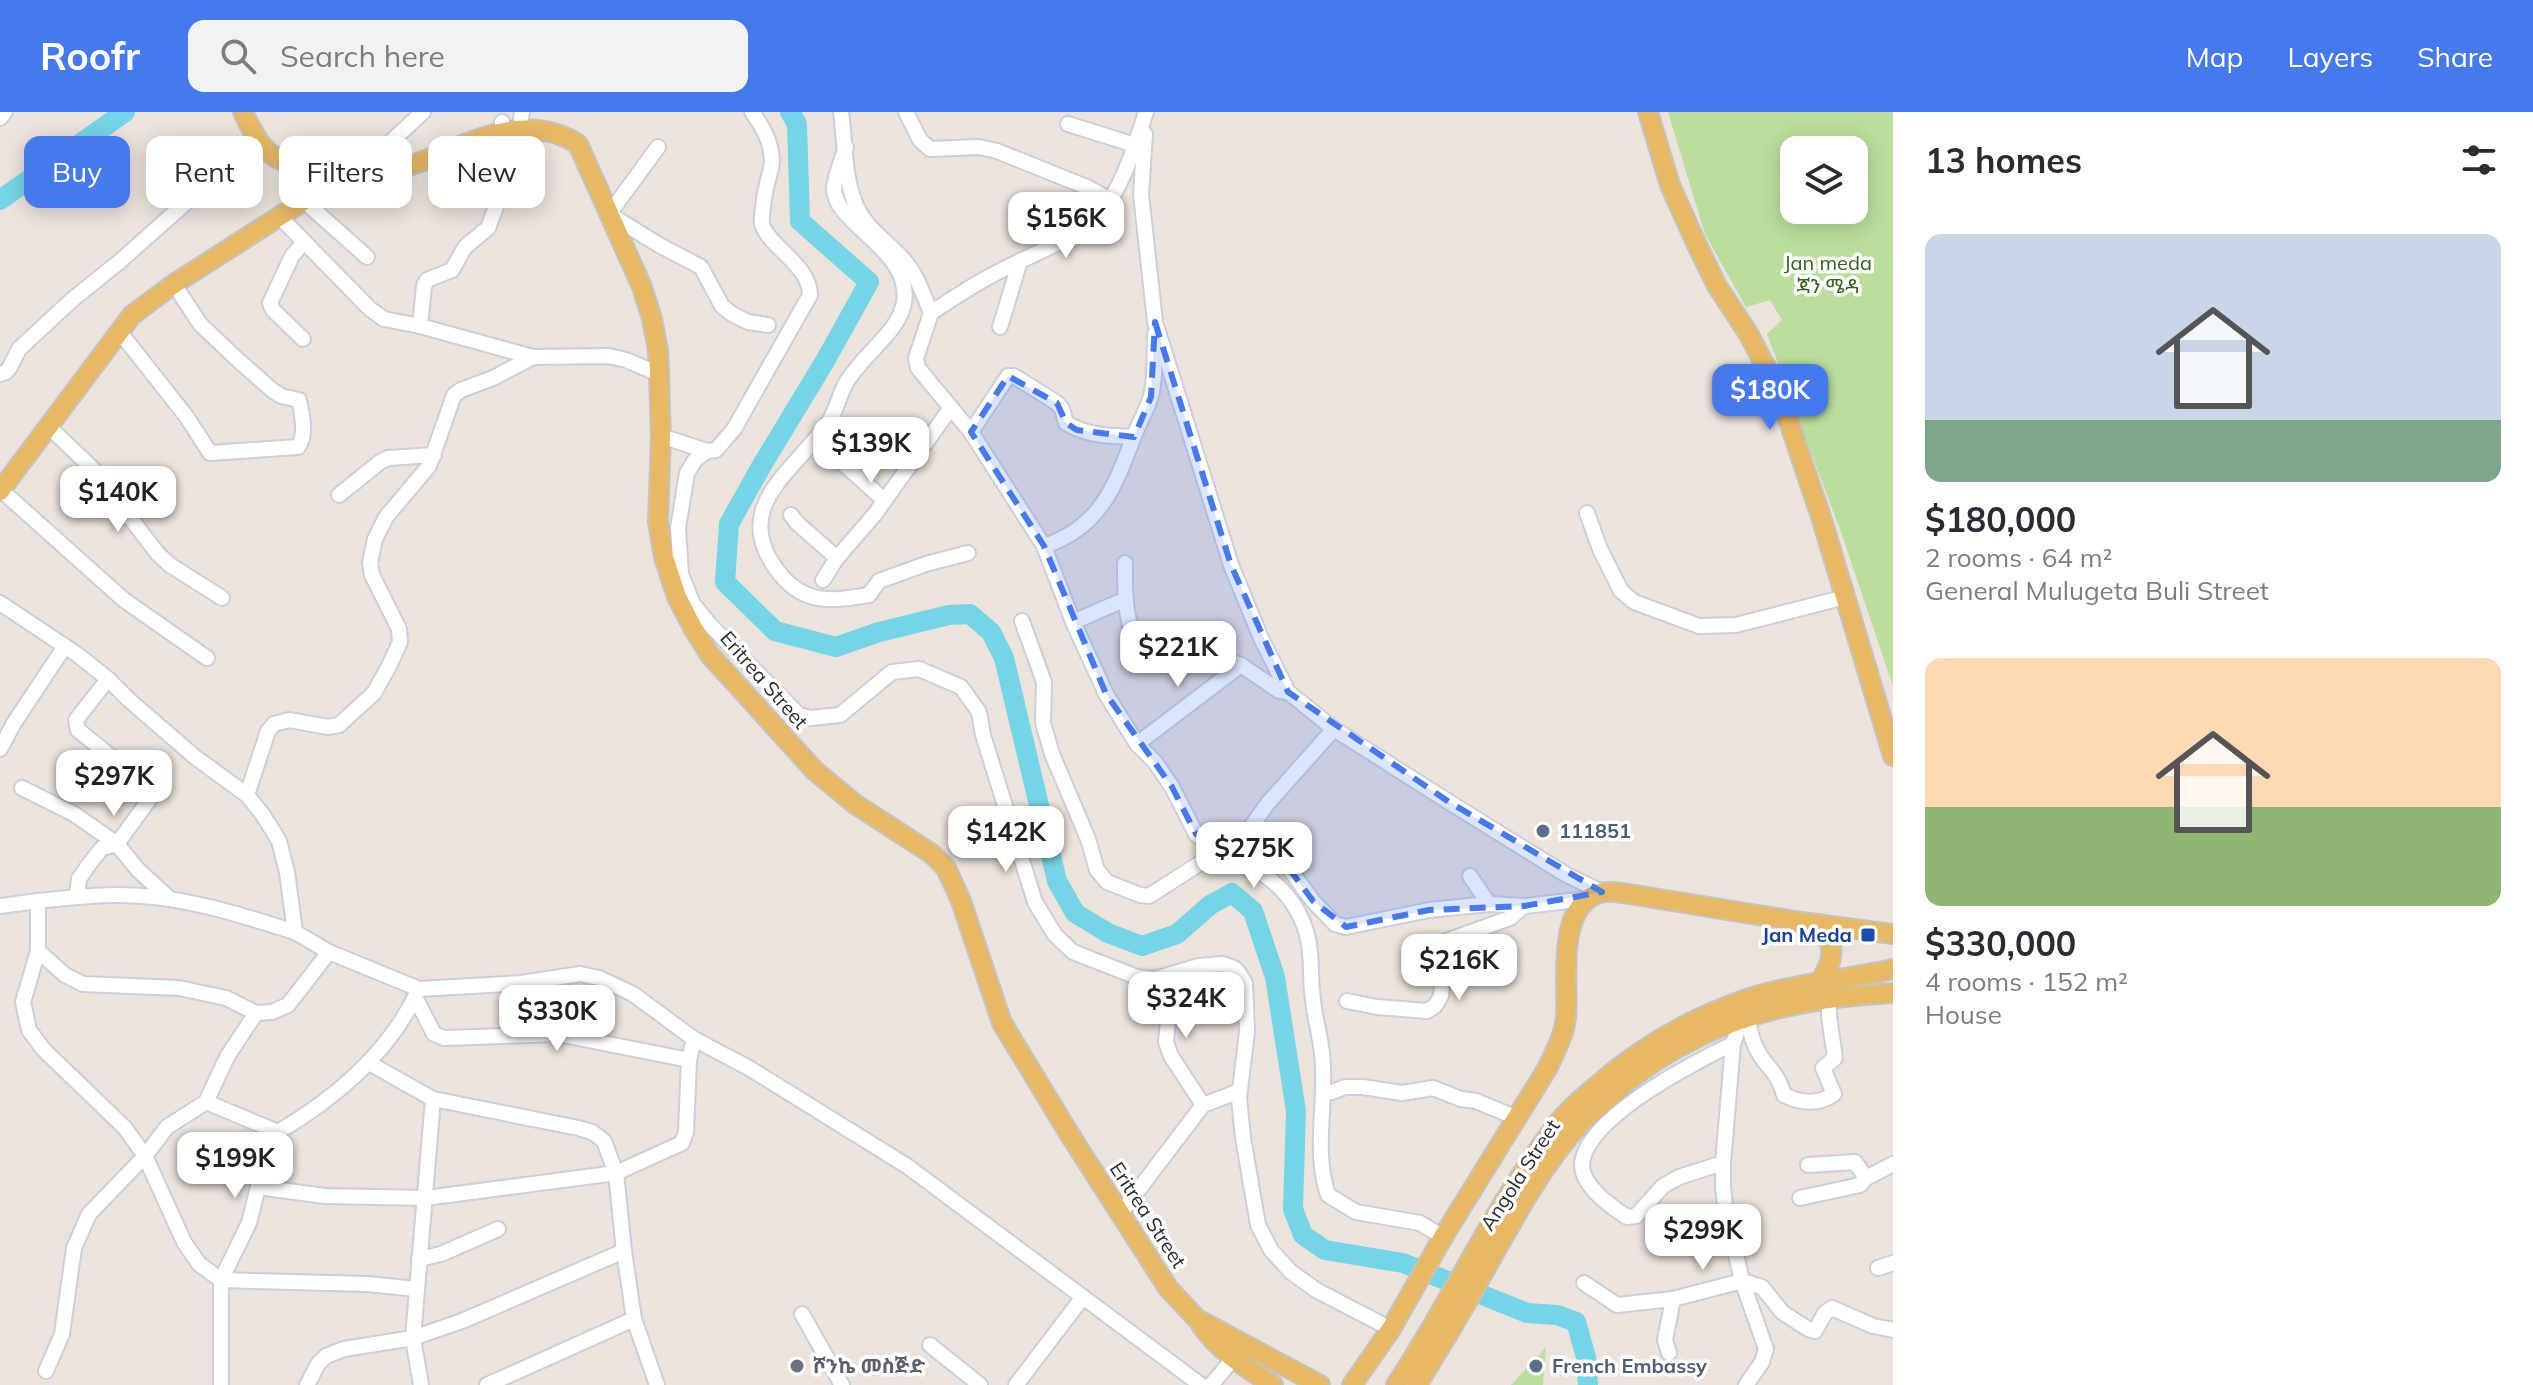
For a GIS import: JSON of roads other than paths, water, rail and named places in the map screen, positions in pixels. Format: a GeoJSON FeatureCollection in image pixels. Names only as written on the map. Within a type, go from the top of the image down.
{"type":"FeatureCollection","features":[{"type":"Feature","properties":{"kind":"main road"},"geometry":{"type":"LineString","coordinates":[[243,112],[254,136]]}},
{"type":"Feature","properties":{"kind":"main road"},"geometry":{"type":"LineString","coordinates":[[1648,112],[1670,185],[1696,243],[1717,286],[1748,333],[1779,392],[1822,520],[1893,756]]}},
{"type":"Feature","properties":{"kind":"main road","name":"Eritrea Street"},"geometry":{"type":"LineString","coordinates":[[412,164],[522,115],[550,122],[567,132],[578,144],[642,287],[658,350],[661,436],[658,522],[664,557],[677,597],[693,628],[710,655],[814,770],[855,804],[932,854],[946,868],[961,901],[1002,1023],[1168,1288],[1197,1319],[1320,1385]]}},
{"type":"Feature","properties":{"kind":"main road","name":"Eritrea Street"},"geometry":{"type":"LineString","coordinates":[[263,149],[279,160]]}},
{"type":"Feature","properties":{"kind":"main road"},"geometry":{"type":"LineString","coordinates":[[1,491],[119,331],[147,303],[292,208]]}},
{"type":"Feature","properties":{"kind":"main road"},"geometry":{"type":"LineString","coordinates":[[1352,1385],[1391,1329],[1561,1041],[1566,1020],[1566,953],[1571,926],[1594,896],[1629,894],[1893,934]]}},
{"type":"Feature","properties":{"kind":"main road"},"geometry":{"type":"LineString","coordinates":[[1819,924],[1830,941],[1832,951],[1832,961],[1820,982]]}},
{"type":"Feature","properties":{"kind":"main road"},"geometry":{"type":"LineString","coordinates":[[1396,1385],[1519,1177],[1556,1125],[1619,1066],[1667,1033],[1705,1025],[1733,1003],[1820,982],[1893,969]]}},
{"type":"Feature","properties":{"kind":"main road","name":"Angola Street"},"geometry":{"type":"LineString","coordinates":[[1417,1385],[1527,1196],[1578,1126],[1630,1079],[1705,1025],[1801,1003],[1893,993]]}},
{"type":"Feature","properties":{"kind":"main road"},"geometry":{"type":"LineString","coordinates":[[1197,1319],[1208,1336],[1233,1359],[1273,1385]]}},
{"type":"Feature","properties":{"kind":"street"},"geometry":{"type":"LineString","coordinates":[[0,118],[5,112]]}},
{"type":"Feature","properties":{"kind":"street"},"geometry":{"type":"LineString","coordinates":[[395,136],[423,112]]}},
{"type":"Feature","properties":{"kind":"street"},"geometry":{"type":"LineString","coordinates":[[752,112],[764,129],[771,151],[762,222],[766,232],[807,281],[810,295],[734,429],[716,450],[701,455],[687,473],[678,528],[681,574],[693,604],[799,715],[811,718],[840,715],[892,672],[919,669],[961,687],[979,712],[983,735],[1031,891],[1055,935],[1073,952],[1137,977],[1155,979],[1172,976],[1199,966],[1223,964],[1234,968],[1245,983],[1247,1032],[1239,1098],[1258,1225],[1271,1250],[1291,1272],[1316,1290],[1391,1329]]}},
{"type":"Feature","properties":{"kind":"street"},"geometry":{"type":"LineString","coordinates":[[841,112],[855,204],[883,241],[916,275],[931,313]]}},
{"type":"Feature","properties":{"kind":"street"},"geometry":{"type":"LineString","coordinates":[[906,112],[920,140],[930,149],[979,147],[997,151],[1089,188],[1110,200]]}},
{"type":"Feature","properties":{"kind":"street"},"geometry":{"type":"LineString","coordinates":[[1147,112],[1110,200],[1090,223],[1045,251],[962,292],[931,313],[916,358],[918,368],[971,432],[1019,504],[1044,546],[1073,622],[1106,694],[1137,744],[1155,762],[1172,787],[1196,834],[1207,843],[1285,863],[1313,901],[1335,924],[1346,927],[1429,910],[1489,904],[1524,906],[1594,896]]}},
{"type":"Feature","properties":{"kind":"street"},"geometry":{"type":"LineString","coordinates":[[1044,546],[1067,536],[1100,509],[1117,481],[1151,397],[1155,371],[1155,322],[1141,194],[1147,112]]}},
{"type":"Feature","properties":{"kind":"street"},"geometry":{"type":"LineString","coordinates":[[420,326],[427,280],[452,270],[465,247],[488,228],[497,208],[506,163],[502,122]]}},
{"type":"Feature","properties":{"kind":"street"},"geometry":{"type":"LineString","coordinates":[[1068,124],[1135,145]]}},
{"type":"Feature","properties":{"kind":"street"},"geometry":{"type":"LineString","coordinates":[[658,147],[609,214],[701,267],[722,306],[732,314],[748,322],[768,325]]}},
{"type":"Feature","properties":{"kind":"street"},"geometry":{"type":"LineString","coordinates":[[846,147],[834,187],[836,199],[895,265],[902,279],[905,302],[900,318],[845,383],[831,418],[770,492],[759,519],[760,540],[769,560],[790,586],[806,596],[829,600],[869,595],[879,581],[968,553]]}},
{"type":"Feature","properties":{"kind":"street"},"geometry":{"type":"LineString","coordinates":[[0,374],[6,372],[19,349],[73,299],[180,208]]}},
{"type":"Feature","properties":{"kind":"street"},"geometry":{"type":"LineString","coordinates":[[312,208],[367,257]]}},
{"type":"Feature","properties":{"kind":"street"},"geometry":{"type":"LineString","coordinates":[[280,217],[370,309],[384,319],[533,357],[609,356],[659,374]]}},
{"type":"Feature","properties":{"kind":"street"},"geometry":{"type":"LineString","coordinates":[[303,339],[273,310],[270,303],[292,256],[304,242]]}},
{"type":"Feature","properties":{"kind":"street"},"geometry":{"type":"LineString","coordinates":[[1000,327],[1020,261]]}},
{"type":"Feature","properties":{"kind":"street"},"geometry":{"type":"LineString","coordinates":[[119,331],[186,416],[210,453],[298,447],[302,441],[303,417],[299,400],[281,396],[238,360],[200,324],[174,284]]}},
{"type":"Feature","properties":{"kind":"street"},"geometry":{"type":"LineString","coordinates":[[1155,322],[1231,565],[1261,638],[1288,692],[1334,729],[1565,874],[1594,896]]}},
{"type":"Feature","properties":{"kind":"street"},"geometry":{"type":"LineString","coordinates":[[247,795],[268,731],[274,724],[289,720],[328,727],[339,725],[374,693],[400,642],[395,619],[372,575],[370,563],[375,539],[386,517],[429,466],[454,395],[533,357]]}},
{"type":"Feature","properties":{"kind":"street"},"geometry":{"type":"LineString","coordinates":[[971,432],[1008,376],[1014,376],[1057,403],[1066,423],[1077,430],[1134,437]]}},
{"type":"Feature","properties":{"kind":"street"},"geometry":{"type":"LineString","coordinates":[[823,580],[950,409]]}},
{"type":"Feature","properties":{"kind":"street"},"geometry":{"type":"LineString","coordinates":[[49,427],[92,468],[158,554],[222,598]]}},
{"type":"Feature","properties":{"kind":"street"},"geometry":{"type":"LineString","coordinates":[[661,436],[688,445],[701,455]]}},
{"type":"Feature","properties":{"kind":"street"},"geometry":{"type":"LineString","coordinates":[[339,495],[388,458],[434,455]]}},
{"type":"Feature","properties":{"kind":"street"},"geometry":{"type":"LineString","coordinates":[[836,457],[884,500]]}},
{"type":"Feature","properties":{"kind":"street"},"geometry":{"type":"LineString","coordinates":[[1,491],[124,600],[207,658]]}},
{"type":"Feature","properties":{"kind":"street"},"geometry":{"type":"LineString","coordinates":[[1587,513],[1600,549],[1621,591],[1634,602],[1699,626],[1736,625],[1845,597]]}},
{"type":"Feature","properties":{"kind":"street"},"geometry":{"type":"LineString","coordinates":[[791,515],[837,558]]}},
{"type":"Feature","properties":{"kind":"street"},"geometry":{"type":"LineString","coordinates":[[1125,563],[1126,599],[1132,631],[1146,652],[1194,651],[1241,665],[1279,691],[1288,692]]}},
{"type":"Feature","properties":{"kind":"street"},"geometry":{"type":"LineString","coordinates":[[1073,622],[1126,599]]}},
{"type":"Feature","properties":{"kind":"street"},"geometry":{"type":"LineString","coordinates":[[0,603],[108,679],[195,757],[247,795],[279,841],[287,872],[295,932]]}},
{"type":"Feature","properties":{"kind":"street"},"geometry":{"type":"LineString","coordinates":[[1022,621],[1044,682],[1043,723],[1052,754],[1088,839],[1097,870],[1107,882],[1149,896],[1205,860],[1248,865],[1272,879],[1298,914],[1309,942],[1312,999],[1323,1064],[1319,1162],[1328,1195],[1356,1212],[1420,1223],[1443,1237]]}},
{"type":"Feature","properties":{"kind":"street"},"geometry":{"type":"LineString","coordinates":[[0,749],[65,646]]}},
{"type":"Feature","properties":{"kind":"street"},"geometry":{"type":"LineString","coordinates":[[1137,744],[1241,665]]}},
{"type":"Feature","properties":{"kind":"street"},"geometry":{"type":"LineString","coordinates":[[77,896],[79,879],[90,863],[102,848],[117,844],[151,797],[151,790],[78,730],[76,725],[76,720],[108,679]]}},
{"type":"Feature","properties":{"kind":"street"},"geometry":{"type":"LineString","coordinates":[[1233,852],[1268,803],[1334,729]]}},
{"type":"Feature","properties":{"kind":"street"},"geometry":{"type":"LineString","coordinates":[[22,788],[74,814],[117,844],[138,870],[170,899]]}},
{"type":"Feature","properties":{"kind":"street"},"geometry":{"type":"LineString","coordinates":[[1470,876],[1489,904]]}},
{"type":"Feature","properties":{"kind":"street"},"geometry":{"type":"LineString","coordinates":[[0,906],[77,896],[121,895],[170,899],[216,908],[295,932],[329,952],[417,993],[580,974],[599,978],[633,994],[694,1039],[749,1068],[907,1166],[1201,1385]]}},
{"type":"Feature","properties":{"kind":"street"},"geometry":{"type":"LineString","coordinates":[[38,901],[38,951],[23,1002],[29,1030],[43,1049],[125,1128],[145,1156],[184,1242],[199,1264],[221,1280],[367,1284],[416,1289]]}},
{"type":"Feature","properties":{"kind":"street"},"geometry":{"type":"LineString","coordinates":[[1347,1001],[1427,1011],[1435,1006],[1441,996],[1446,941],[1499,923],[1524,906]]}},
{"type":"Feature","properties":{"kind":"street"},"geometry":{"type":"LineString","coordinates":[[38,951],[65,975],[83,984],[179,988],[226,998],[256,1013],[272,1012],[288,1005],[329,952]]}},
{"type":"Feature","properties":{"kind":"street"},"geometry":{"type":"LineString","coordinates":[[1172,976],[1166,1042],[1171,1056],[1203,1105]]}},
{"type":"Feature","properties":{"kind":"street"},"geometry":{"type":"LineString","coordinates":[[417,993],[434,1034],[444,1038],[558,1034],[689,1060]]}},
{"type":"Feature","properties":{"kind":"street"},"geometry":{"type":"LineString","coordinates":[[221,1385],[221,1280],[249,1223],[278,1132],[304,1116],[369,1063],[417,993]]}},
{"type":"Feature","properties":{"kind":"street"},"geometry":{"type":"LineString","coordinates":[[1744,1017],[1760,1055],[1779,1077],[1784,1095],[1810,1102],[1826,1100],[1834,1094],[1823,1068],[1835,1058],[1829,1000]]}},
{"type":"Feature","properties":{"kind":"street"},"geometry":{"type":"LineString","coordinates":[[46,1371],[62,1334],[74,1248],[81,1230],[97,1203],[145,1156],[167,1127],[206,1102],[227,1057],[256,1013]]}},
{"type":"Feature","properties":{"kind":"street"},"geometry":{"type":"LineString","coordinates":[[1744,1017],[1733,1044],[1723,1163],[1725,1206],[1742,1281],[1766,1349],[1762,1362],[1746,1385]]}},
{"type":"Feature","properties":{"kind":"street"},"geometry":{"type":"LineString","coordinates":[[258,1187],[325,1196],[426,1198],[616,1173],[682,1143],[686,1132],[689,1060],[694,1039]]}},
{"type":"Feature","properties":{"kind":"street"},"geometry":{"type":"LineString","coordinates":[[1723,1163],[1679,1177],[1663,1186],[1636,1216],[1627,1217],[1607,1204],[1584,1175],[1583,1162],[1586,1149],[1606,1124],[1645,1091],[1698,1059],[1733,1044]]}},
{"type":"Feature","properties":{"kind":"street"},"geometry":{"type":"LineString","coordinates":[[369,1063],[433,1099],[592,1132],[604,1141],[616,1173],[634,1319],[657,1385]]}},
{"type":"Feature","properties":{"kind":"street"},"geometry":{"type":"LineString","coordinates":[[1332,1092],[1345,1087],[1402,1093],[1433,1088],[1517,1118]]}},
{"type":"Feature","properties":{"kind":"street"},"geometry":{"type":"LineString","coordinates":[[1120,1214],[1203,1105],[1237,1092]]}},
{"type":"Feature","properties":{"kind":"street"},"geometry":{"type":"LineString","coordinates":[[421,1385],[413,1338],[433,1099]]}},
{"type":"Feature","properties":{"kind":"street"},"geometry":{"type":"LineString","coordinates":[[206,1102],[278,1132]]}},
{"type":"Feature","properties":{"kind":"street"},"geometry":{"type":"LineString","coordinates":[[1808,1165],[1855,1162],[1866,1178]]}},
{"type":"Feature","properties":{"kind":"street"},"geometry":{"type":"LineString","coordinates":[[1800,1198],[1860,1185],[1866,1178],[1893,1164]]}},
{"type":"Feature","properties":{"kind":"street"},"geometry":{"type":"LineString","coordinates":[[419,1259],[441,1254],[498,1229]]}},
{"type":"Feature","properties":{"kind":"street"},"geometry":{"type":"LineString","coordinates":[[307,1385],[326,1356],[344,1349],[413,1338],[533,1293],[624,1251]]}},
{"type":"Feature","properties":{"kind":"street"},"geometry":{"type":"LineString","coordinates":[[1878,1268],[1893,1263]]}},
{"type":"Feature","properties":{"kind":"street"},"geometry":{"type":"LineString","coordinates":[[1584,1283],[1617,1305],[1673,1299],[1742,1281],[1762,1287],[1782,1312],[1808,1329],[1815,1331],[1825,1313],[1832,1308],[1873,1326],[1893,1330]]}},
{"type":"Feature","properties":{"kind":"street"},"geometry":{"type":"LineString","coordinates":[[1016,1385],[1083,1297]]}},
{"type":"Feature","properties":{"kind":"street"},"geometry":{"type":"LineString","coordinates":[[1669,1353],[1665,1340],[1673,1299]]}},
{"type":"Feature","properties":{"kind":"street"},"geometry":{"type":"LineString","coordinates":[[802,1314],[842,1385]]}},
{"type":"Feature","properties":{"kind":"street"},"geometry":{"type":"LineString","coordinates":[[487,1385],[634,1319]]}},
{"type":"Feature","properties":{"kind":"street"},"geometry":{"type":"LineString","coordinates":[[930,1345],[980,1385]]}},
{"type":"Feature","properties":{"kind":"street"},"geometry":{"type":"LineString","coordinates":[[1211,1385],[1233,1359]]}},
{"type":"Feature","properties":{"kind":"waterway"},"geometry":{"type":"LineString","coordinates":[[0,200],[125,112]]}},
{"type":"Feature","properties":{"kind":"waterway"},"geometry":{"type":"LineString","coordinates":[[790,112],[797,124],[800,221],[869,282],[729,524],[725,582],[775,631],[836,647],[879,632],[949,615],[970,614],[991,632],[1004,658],[1057,881],[1075,913],[1108,933],[1142,946],[1177,934],[1210,905],[1232,893],[1253,911],[1275,977],[1296,1111],[1293,1209],[1303,1235],[1325,1250],[1403,1263],[1527,1313],[1557,1315],[1576,1322],[1586,1357],[1588,1385]]}},
{"type":"Feature","properties":{"kind":"place","name":"111851"},"geometry":{"type":"Point","coordinates":[1543,831]}},
{"type":"Feature","properties":{"kind":"place","name":"Jan Meda"},"geometry":{"type":"Point","coordinates":[1868,935]}},
{"type":"Feature","properties":{"kind":"place","name":"ሾንኬ መስጅድ"},"geometry":{"type":"Point","coordinates":[797,1366]}},
{"type":"Feature","properties":{"kind":"place","name":"French Embassy"},"geometry":{"type":"Point","coordinates":[1536,1366]}},
{"type":"Feature","properties":{"kind":"park label","name":"Jan meda ጃን ሜዳ"},"geometry":{"type":"Point","coordinates":[1828,274]}}]}
